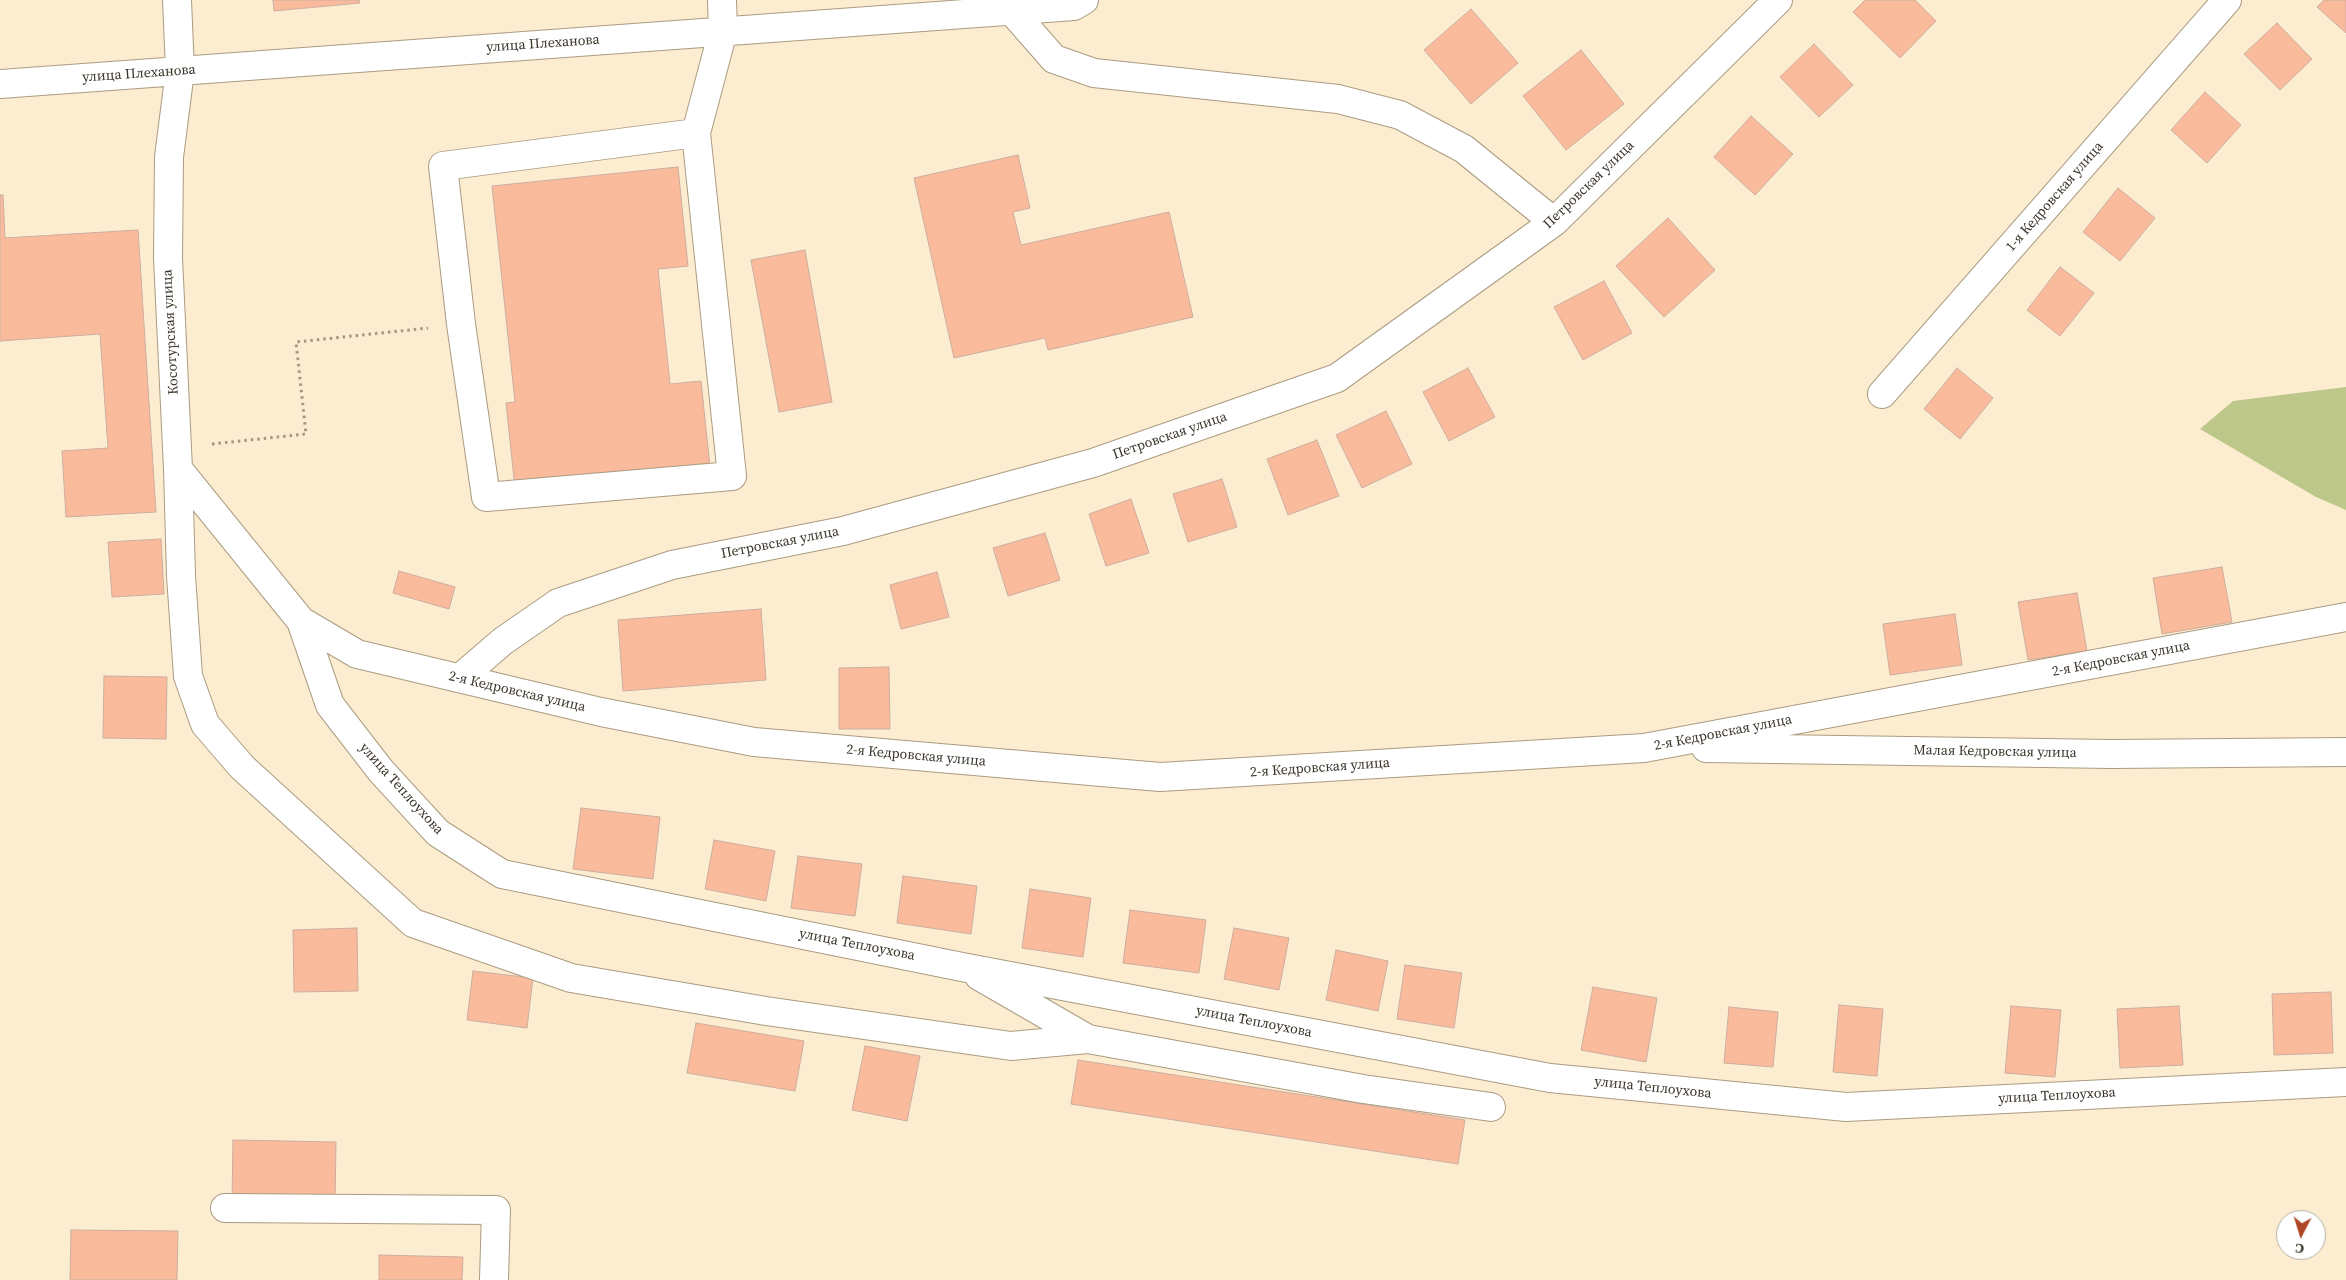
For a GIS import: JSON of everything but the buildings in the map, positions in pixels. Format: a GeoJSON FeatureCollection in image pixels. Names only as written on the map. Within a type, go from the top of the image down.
{"type":"FeatureCollection","features":[{"type":"Feature","properties":{"kind":"street","name":"Косотурская улица"},"geometry":{"type":"LineString","coordinates":[[177,0],[180,71],[169,156],[168,239],[181,576],[188,676],[205,724],[242,767],[413,922],[571,978],[766,1011],[1012,1046],[1088,1039]]}},
{"type":"Feature","properties":{"kind":"street"},"geometry":{"type":"LineString","coordinates":[[696,133],[443,166],[461,324],[486,497],[732,476],[696,133],[723,31],[722,0]]}},
{"type":"Feature","properties":{"kind":"street","name":"улица Плеханова"},"geometry":{"type":"LineString","coordinates":[[0,84],[1074,6],[1084,0]]}},
{"type":"Feature","properties":{"kind":"street","name":"Петровская улица"},"geometry":{"type":"LineString","coordinates":[[460,678],[503,641],[558,603],[672,565],[843,531],[1093,463],[1338,378],[1554,222],[1778,0]]}},
{"type":"Feature","properties":{"kind":"street","name":"1-я Кедровская улица"},"geometry":{"type":"LineString","coordinates":[[1882,394],[2227,0]]}},
{"type":"Feature","properties":{"kind":"street"},"geometry":{"type":"LineString","coordinates":[[1011,10],[1054,59],[1094,73],[1338,99],[1400,115],[1464,149],[1554,222]]}},
{"type":"Feature","properties":{"kind":"street"},"geometry":{"type":"LineString","coordinates":[[177,458],[301,621]]}},
{"type":"Feature","properties":{"kind":"street","name":"2-я Кедровская улица"},"geometry":{"type":"LineString","coordinates":[[301,621],[357,654],[602,712],[754,742],[1160,778],[1644,748],[2346,617]]}},
{"type":"Feature","properties":{"kind":"street","name":"улица Теплоухова"},"geometry":{"type":"LineString","coordinates":[[301,621],[330,705],[380,771],[438,833],[502,874],[962,966],[1550,1078],[1846,1107],[2346,1082]]}},
{"type":"Feature","properties":{"kind":"street","name":"Малая Кедровская улица"},"geometry":{"type":"LineString","coordinates":[[1644,748],[2111,754],[2346,752]]}},
{"type":"Feature","properties":{"kind":"street"},"geometry":{"type":"LineString","coordinates":[[962,966],[1088,1039],[1362,1088],[1491,1107]]}},
{"type":"Feature","properties":{"kind":"street"},"geometry":{"type":"LineString","coordinates":[[224,1208],[496,1210],[494,1280]]}},
{"type":"Feature","properties":{"kind":"path"},"geometry":{"type":"LineString","coordinates":[[177,458],[306,434],[296,342],[461,324]]}},
{"type":"Feature","properties":{"kind":"green space"},"geometry":{"type":"Polygon","coordinates":[[[2346,387],[2346,510],[2316,497],[2200,429],[2233,401],[2346,387]]]}}]}
